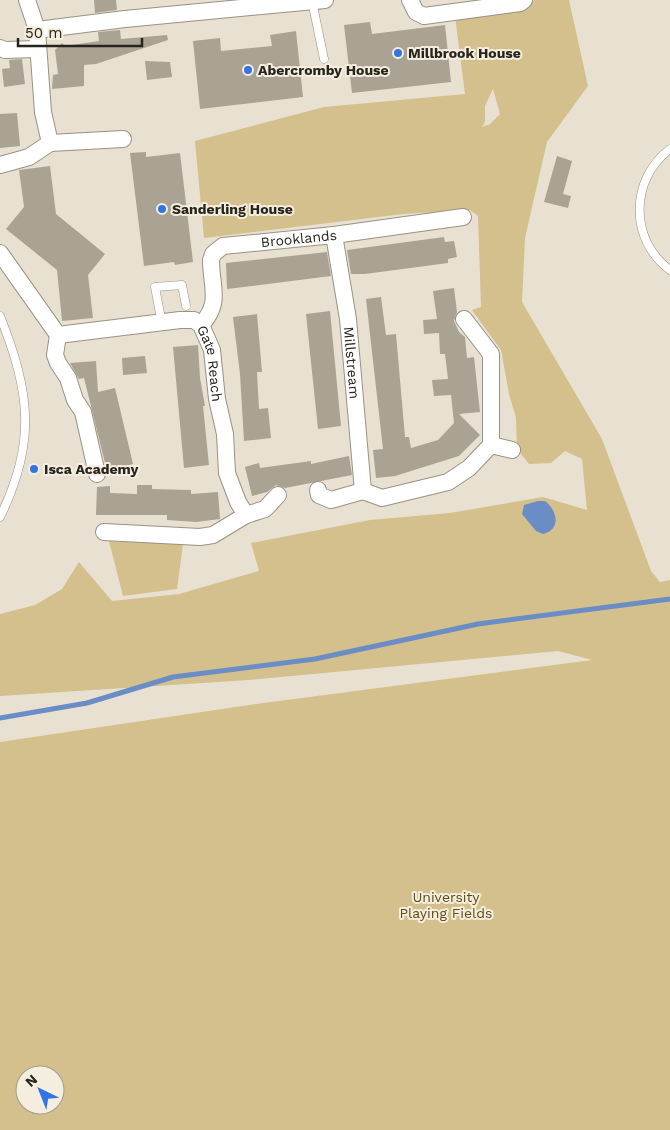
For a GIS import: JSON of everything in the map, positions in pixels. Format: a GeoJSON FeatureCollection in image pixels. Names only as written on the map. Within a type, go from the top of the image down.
{"type":"FeatureCollection","features":[{"type":"Feature","properties":{"kind":"street"},"geometry":{"type":"LineString","coordinates":[[28,0],[37,30],[43,112],[50,142]]}},
{"type":"Feature","properties":{"kind":"street"},"geometry":{"type":"LineString","coordinates":[[37,30],[125,19],[316,0]]}},
{"type":"Feature","properties":{"kind":"street"},"geometry":{"type":"LineString","coordinates":[[410,0],[416,12],[424,16],[520,3],[524,0]]}},
{"type":"Feature","properties":{"kind":"street"},"geometry":{"type":"LineString","coordinates":[[0,48],[5,50],[37,48]]}},
{"type":"Feature","properties":{"kind":"street"},"geometry":{"type":"LineString","coordinates":[[0,166],[29,157],[50,142],[123,139]]}},
{"type":"Feature","properties":{"kind":"street","name":"Brooklands"},"geometry":{"type":"LineString","coordinates":[[201,325],[210,315],[214,305],[211,260],[213,254],[223,246],[334,235],[463,216]]}},
{"type":"Feature","properties":{"kind":"street","name":"Millstream"},"geometry":{"type":"LineString","coordinates":[[334,235],[348,319],[363,490]]}},
{"type":"Feature","properties":{"kind":"street"},"geometry":{"type":"LineString","coordinates":[[0,253],[58,335],[56,355],[58,363],[68,378],[75,400],[83,412],[97,474]]}},
{"type":"Feature","properties":{"kind":"street"},"geometry":{"type":"LineString","coordinates":[[318,490],[319,495],[331,500],[363,490],[382,498],[448,482],[469,468],[491,445],[491,354],[464,319]]}},
{"type":"Feature","properties":{"kind":"street","name":"Gate Reach"},"geometry":{"type":"LineString","coordinates":[[58,335],[194,320],[201,325],[212,350],[217,399],[225,434],[227,473],[238,502],[246,514]]}},
{"type":"Feature","properties":{"kind":"street"},"geometry":{"type":"LineString","coordinates":[[491,445],[512,450]]}},
{"type":"Feature","properties":{"kind":"street"},"geometry":{"type":"LineString","coordinates":[[104,532],[200,537],[213,535],[246,514],[265,509],[278,495]]}},
{"type":"Feature","properties":{"kind":"lane"},"geometry":{"type":"LineString","coordinates":[[316,0],[324,59]]}},
{"type":"Feature","properties":{"kind":"lane"},"geometry":{"type":"LineString","coordinates":[[670,149],[650,168],[639,201],[639,217],[644,236],[661,263],[670,270]]}},
{"type":"Feature","properties":{"kind":"lane"},"geometry":{"type":"LineString","coordinates":[[162,324],[156,286],[182,285],[186,306]]}},
{"type":"Feature","properties":{"kind":"lane"},"geometry":{"type":"LineString","coordinates":[[0,316],[16,357],[26,403],[25,436],[18,475],[0,518]]}},
{"type":"Feature","properties":{"kind":"green space","name":"University Playing Fields"},"geometry":{"type":"Polygon","coordinates":[[[534,0],[569,0],[588,86],[547,142],[525,238],[522,302],[602,439],[651,571],[660,582],[670,580],[670,1130],[0,1130],[0,742],[249,705],[592,660],[558,651],[249,680],[0,696],[0,614],[35,605],[62,589],[79,562],[112,601],[179,594],[259,571],[251,543],[370,520],[450,513],[543,497],[587,510],[582,459],[565,451],[551,463],[529,464],[517,449],[516,418],[509,394],[501,350],[472,310],[481,307],[478,216],[470,210],[403,214],[204,238],[195,141],[324,107],[465,94],[455,16],[526,6],[534,0]],[[493,89],[485,106],[485,122],[482,127],[490,124],[500,114],[493,89]]]}},
{"type":"Feature","properties":{"kind":"green space"},"geometry":{"type":"Polygon","coordinates":[[[109,541],[183,544],[177,589],[123,596],[109,541]]]}},
{"type":"Feature","properties":{"kind":"water"},"geometry":{"type":"Polygon","coordinates":[[[545,501],[549,505],[553,510],[556,520],[553,529],[543,534],[536,531],[522,514],[524,505],[545,501]]]}},
{"type":"Feature","properties":{"kind":"building"},"geometry":{"type":"Polygon","coordinates":[[[94,0],[116,0],[117,10],[95,13],[94,0]]]}},
{"type":"Feature","properties":{"kind":"building","name":"Millbrook House"},"geometry":{"type":"Polygon","coordinates":[[[370,22],[372,34],[445,25],[451,82],[352,93],[344,25],[370,22]]]}},
{"type":"Feature","properties":{"kind":"building"},"geometry":{"type":"Polygon","coordinates":[[[120,30],[121,39],[167,35],[168,40],[96,64],[84,65],[84,86],[52,89],[53,75],[58,74],[55,50],[62,43],[65,46],[99,41],[98,32],[120,30]]]}},
{"type":"Feature","properties":{"kind":"building","name":"Abercromby House"},"geometry":{"type":"Polygon","coordinates":[[[296,31],[303,97],[200,109],[193,41],[220,38],[221,51],[272,46],[270,35],[296,31]]]}},
{"type":"Feature","properties":{"kind":"building"},"geometry":{"type":"Polygon","coordinates":[[[22,59],[25,84],[4,87],[2,69],[10,68],[9,60],[22,59]]]}},
{"type":"Feature","properties":{"kind":"building"},"geometry":{"type":"Polygon","coordinates":[[[145,61],[170,62],[172,77],[147,80],[145,61]]]}},
{"type":"Feature","properties":{"kind":"building"},"geometry":{"type":"Polygon","coordinates":[[[17,113],[20,146],[0,148],[0,114],[17,113]]]}},
{"type":"Feature","properties":{"kind":"building","name":"Sanderling House"},"geometry":{"type":"Polygon","coordinates":[[[146,152],[146,157],[180,153],[193,262],[175,265],[174,262],[144,266],[130,153],[146,152]]]}},
{"type":"Feature","properties":{"kind":"building"},"geometry":{"type":"Polygon","coordinates":[[[557,156],[572,161],[563,194],[571,196],[568,208],[544,202],[557,156]]]}},
{"type":"Feature","properties":{"kind":"building"},"geometry":{"type":"Polygon","coordinates":[[[50,166],[56,214],[105,254],[88,275],[93,318],[62,321],[57,270],[6,229],[24,207],[19,170],[50,166]]]}},
{"type":"Feature","properties":{"kind":"building"},"geometry":{"type":"Polygon","coordinates":[[[444,237],[445,242],[454,241],[457,257],[448,259],[448,263],[365,274],[351,274],[347,250],[444,237]]]}},
{"type":"Feature","properties":{"kind":"building"},"geometry":{"type":"Polygon","coordinates":[[[327,252],[331,276],[227,289],[226,263],[327,252]]]}},
{"type":"Feature","properties":{"kind":"building"},"geometry":{"type":"Polygon","coordinates":[[[454,288],[457,312],[454,321],[459,332],[465,337],[467,358],[474,357],[480,412],[459,414],[480,435],[459,456],[395,476],[376,478],[373,450],[383,449],[366,299],[381,297],[386,335],[396,334],[405,437],[409,437],[411,448],[438,440],[454,423],[451,395],[434,396],[432,380],[448,379],[445,354],[440,354],[439,333],[424,334],[423,320],[437,319],[433,291],[454,288]]]}},
{"type":"Feature","properties":{"kind":"building"},"geometry":{"type":"Polygon","coordinates":[[[330,311],[341,426],[318,429],[306,314],[330,311]]]}},
{"type":"Feature","properties":{"kind":"building"},"geometry":{"type":"Polygon","coordinates":[[[257,314],[262,372],[257,372],[259,409],[268,408],[271,438],[244,441],[240,374],[233,317],[257,314]]]}},
{"type":"Feature","properties":{"kind":"building"},"geometry":{"type":"Polygon","coordinates":[[[198,345],[209,465],[184,468],[173,347],[198,345]]]}},
{"type":"Feature","properties":{"kind":"building"},"geometry":{"type":"Polygon","coordinates":[[[145,356],[147,373],[123,375],[122,358],[145,356]]]}},
{"type":"Feature","properties":{"kind":"building"},"geometry":{"type":"Polygon","coordinates":[[[96,361],[98,392],[115,388],[133,464],[107,471],[84,378],[79,379],[70,363],[96,361]]]}},
{"type":"Feature","properties":{"kind":"building"},"geometry":{"type":"Polygon","coordinates":[[[349,456],[352,475],[285,488],[276,485],[267,492],[252,496],[245,467],[259,463],[260,468],[311,461],[311,464],[349,456]]]}},
{"type":"Feature","properties":{"kind":"building"},"geometry":{"type":"Polygon","coordinates":[[[137,485],[152,485],[152,489],[191,490],[191,494],[218,492],[220,519],[196,522],[167,520],[167,515],[96,515],[97,487],[110,486],[110,493],[137,494],[137,485]]]}},
{"type":"Feature","properties":{"kind":"waterway"},"geometry":{"type":"LineString","coordinates":[[0,718],[87,703],[173,677],[315,659],[478,624],[670,599]]}},
{"type":"Feature","properties":{"kind":"place","name":"Millbrook House"},"geometry":{"type":"Point","coordinates":[398,53]}},
{"type":"Feature","properties":{"kind":"place","name":"Abercromby House"},"geometry":{"type":"Point","coordinates":[248,70]}},
{"type":"Feature","properties":{"kind":"place","name":"Sanderling House"},"geometry":{"type":"Point","coordinates":[162,209]}},
{"type":"Feature","properties":{"kind":"place","name":"Isca Academy"},"geometry":{"type":"Point","coordinates":[34,469]}}]}
